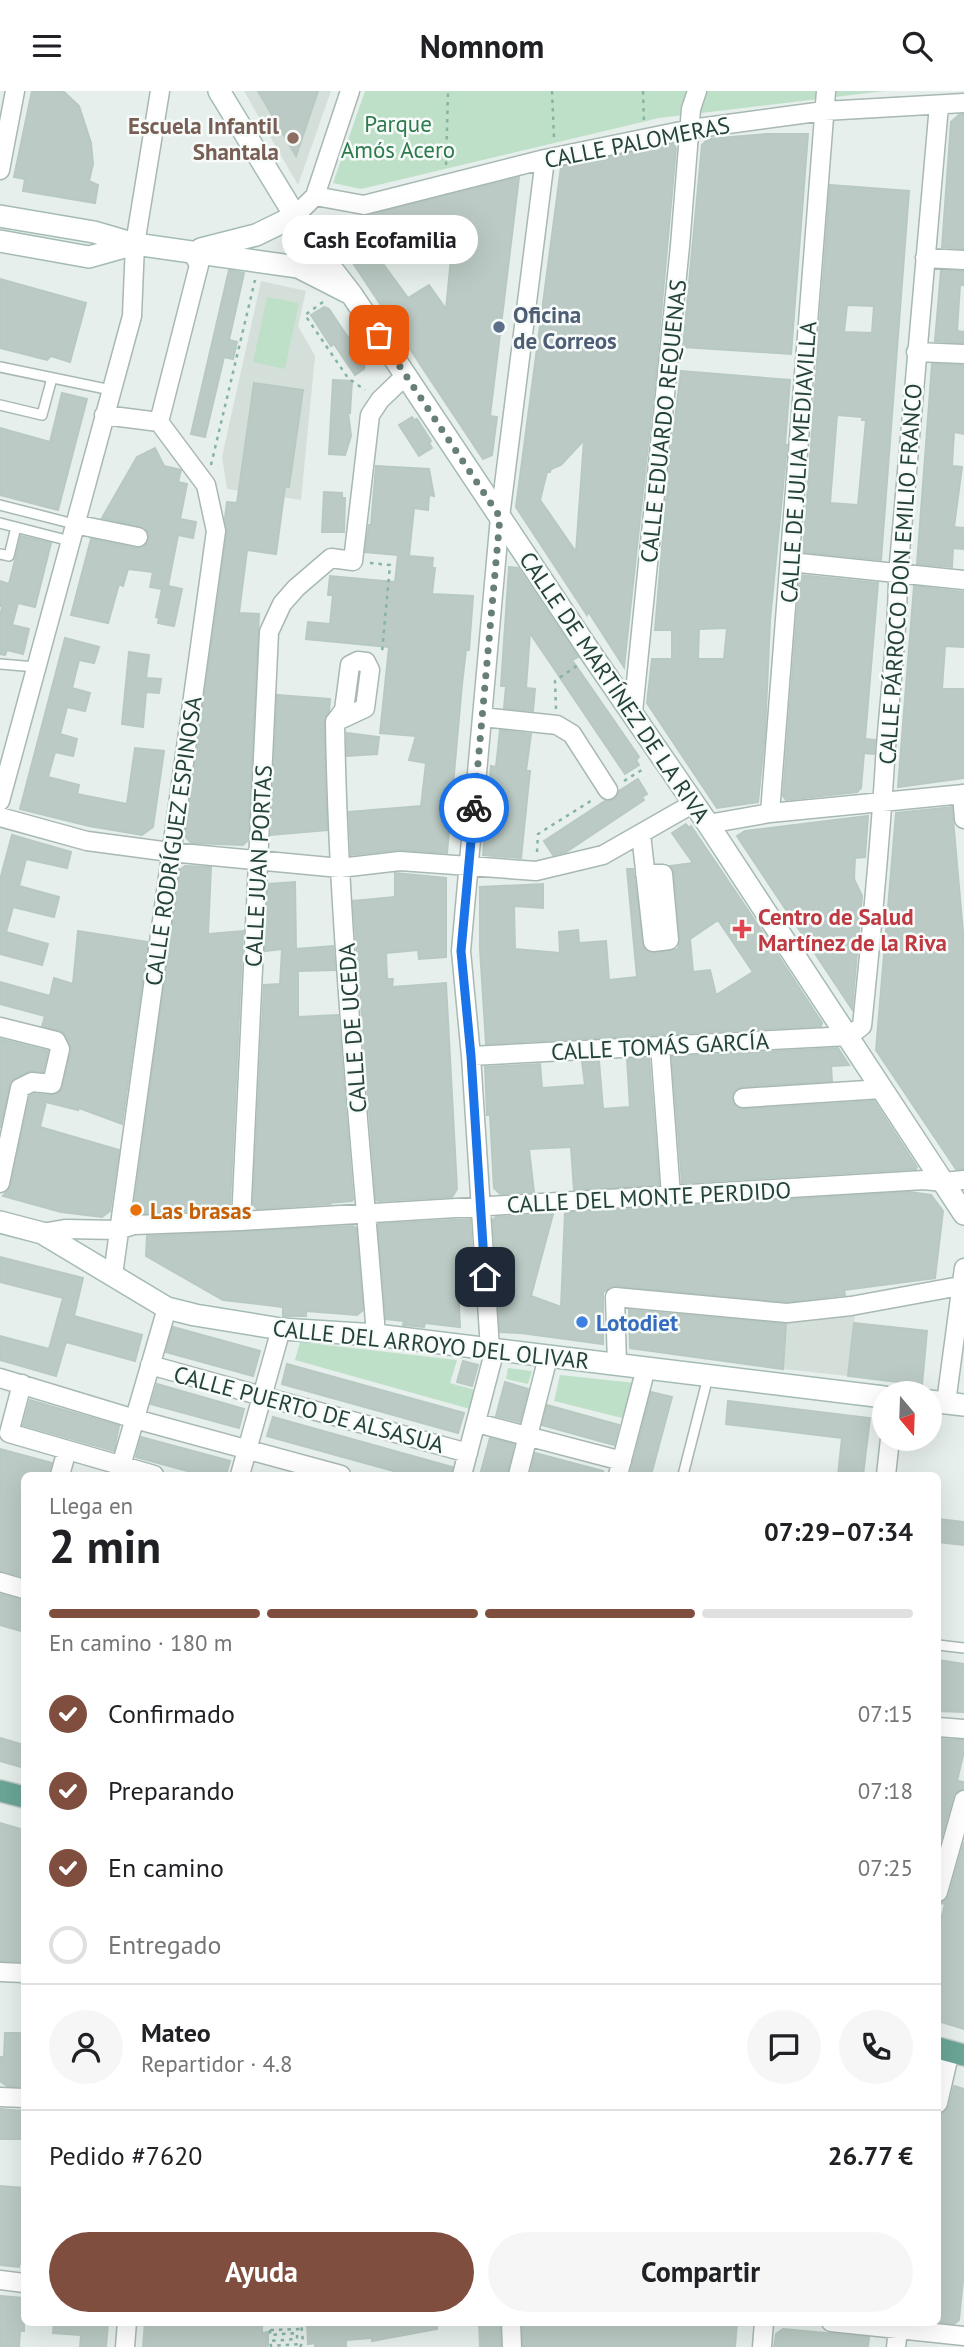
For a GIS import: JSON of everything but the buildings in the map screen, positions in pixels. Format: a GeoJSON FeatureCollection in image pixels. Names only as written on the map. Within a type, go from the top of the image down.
{"type":"FeatureCollection","features":[{"type":"Feature","properties":{"kind":"main road"},"geometry":{"type":"LineString","coordinates":[[0,1791],[21,1796]]}},
{"type":"Feature","properties":{"kind":"street"},"geometry":{"type":"LineString","coordinates":[[0,170],[15,91]]}},
{"type":"Feature","properties":{"kind":"street"},"geometry":{"type":"LineString","coordinates":[[0,801],[132,316],[135,244],[160,91]]}},
{"type":"Feature","properties":{"kind":"street","name":"CALLE DE MARTÍNEZ DE LA RIVA"},"geometry":{"type":"LineString","coordinates":[[219,91],[311,242],[352,295],[694,803],[882,1089],[953,1181],[964,1214]]}},
{"type":"Feature","properties":{"kind":"street"},"geometry":{"type":"LineString","coordinates":[[192,252],[256,235],[322,201],[350,91]]}},
{"type":"Feature","properties":{"kind":"street","name":"CALLE EDUARDO REQUENAS"},"geometry":{"type":"LineString","coordinates":[[633,712],[691,109],[697,91]]}},
{"type":"Feature","properties":{"kind":"street","name":"CALLE DE JULIA MEDIAVILLA"},"geometry":{"type":"LineString","coordinates":[[770,813],[826,91]]}},
{"type":"Feature","properties":{"kind":"street","name":"CALLE PALOMERAS"},"geometry":{"type":"LineString","coordinates":[[322,201],[364,205],[550,154],[691,129],[824,111],[939,105],[963,100]]}},
{"type":"Feature","properties":{"kind":"street","name":"CALLE PÁRROCO DON EMILIO FRANCO"},"geometry":{"type":"LineString","coordinates":[[849,1036],[862,1026],[884,801],[898,631],[898,575],[939,105]]}},
{"type":"Feature","properties":{"kind":"street"},"geometry":{"type":"LineString","coordinates":[[463,1472],[477,1423],[492,1349],[461,951],[500,517],[550,154]]}},
{"type":"Feature","properties":{"kind":"street"},"geometry":{"type":"LineString","coordinates":[[0,216],[94,232],[135,244],[298,267],[352,295]]}},
{"type":"Feature","properties":{"kind":"street"},"geometry":{"type":"LineString","coordinates":[[0,241],[89,257],[135,244]]}},
{"type":"Feature","properties":{"kind":"street"},"geometry":{"type":"LineString","coordinates":[[104,415],[159,422],[199,265],[192,252]]}},
{"type":"Feature","properties":{"kind":"street"},"geometry":{"type":"LineString","coordinates":[[925,258],[964,260]]}},
{"type":"Feature","properties":{"kind":"street"},"geometry":{"type":"LineString","coordinates":[[916,352],[964,354]]}},
{"type":"Feature","properties":{"kind":"street"},"geometry":{"type":"LineString","coordinates":[[353,561],[370,415],[380,400],[406,376]]}},
{"type":"Feature","properties":{"kind":"street","name":"CALLE RODRÍGUEZ ESPINOSA"},"geometry":{"type":"LineString","coordinates":[[113,1275],[216,531],[206,485],[159,422]]}},
{"type":"Feature","properties":{"kind":"street"},"geometry":{"type":"LineString","coordinates":[[72,532],[138,537]]}},
{"type":"Feature","properties":{"kind":"street","name":"CALLE JUAN PORTAS"},"geometry":{"type":"LineString","coordinates":[[241,1221],[269,632],[282,604],[331,558],[353,561]]}},
{"type":"Feature","properties":{"kind":"street"},"geometry":{"type":"LineString","coordinates":[[790,562],[964,580]]}},
{"type":"Feature","properties":{"kind":"street","name":"CALLE DE UCEDA"},"geometry":{"type":"LineString","coordinates":[[370,670],[366,661],[350,665],[344,710],[335,722],[340,868],[376,1335]]}},
{"type":"Feature","properties":{"kind":"street"},"geometry":{"type":"LineString","coordinates":[[482,717],[557,725],[572,734],[608,790]]}},
{"type":"Feature","properties":{"kind":"street"},"geometry":{"type":"LineString","coordinates":[[708,824],[770,813],[963,794],[964,819]]}},
{"type":"Feature","properties":{"kind":"street"},"geometry":{"type":"LineString","coordinates":[[0,817],[87,841],[170,852],[340,868],[400,861],[536,871],[603,855],[694,803]]}},
{"type":"Feature","properties":{"kind":"street"},"geometry":{"type":"LineString","coordinates":[[641,834],[645,874]]}},
{"type":"Feature","properties":{"kind":"street"},"geometry":{"type":"LineString","coordinates":[[0,1027],[56,1041],[60,1049],[52,1084],[32,1082],[20,1089],[0,1183]]}},
{"type":"Feature","properties":{"kind":"street","name":"CALLE TOMÁS GARCÍA"},"geometry":{"type":"LineString","coordinates":[[471,1056],[849,1036]]}},
{"type":"Feature","properties":{"kind":"street"},"geometry":{"type":"LineString","coordinates":[[660,1046],[671,1195]]}},
{"type":"Feature","properties":{"kind":"street"},"geometry":{"type":"LineString","coordinates":[[743,1098],[882,1089]]}},
{"type":"Feature","properties":{"kind":"street","name":"CALLE DEL MONTE PERDIDO"},"geometry":{"type":"LineString","coordinates":[[42,1233],[65,1229],[118,1230],[134,1225],[367,1214],[924,1180],[953,1181]]}},
{"type":"Feature","properties":{"kind":"street","name":"CALLE DEL ARROYO DEL OLIVAR"},"geometry":{"type":"LineString","coordinates":[[0,1222],[42,1233],[167,1308],[195,1315],[281,1329],[376,1335],[872,1396]]}},
{"type":"Feature","properties":{"kind":"street"},"geometry":{"type":"LineString","coordinates":[[947,1403],[964,1268]]}},
{"type":"Feature","properties":{"kind":"street"},"geometry":{"type":"LineString","coordinates":[[617,1365],[615,1297],[787,1313],[851,1306],[960,1286]]}},
{"type":"Feature","properties":{"kind":"street"},"geometry":{"type":"LineString","coordinates":[[121,1466],[167,1308]]}},
{"type":"Feature","properties":{"kind":"street"},"geometry":{"type":"LineString","coordinates":[[241,1472],[281,1329]]}},
{"type":"Feature","properties":{"kind":"street"},"geometry":{"type":"LineString","coordinates":[[519,1472],[548,1357]]}},
{"type":"Feature","properties":{"kind":"street","name":"CALLE PUERTO DE ALSASUA"},"geometry":{"type":"LineString","coordinates":[[150,1365],[468,1453]]}},
{"type":"Feature","properties":{"kind":"street"},"geometry":{"type":"LineString","coordinates":[[477,1423],[528,1436],[620,1468],[646,1368]]}},
{"type":"Feature","properties":{"kind":"street"},"geometry":{"type":"LineString","coordinates":[[0,1378],[135,1419],[330,1472]]}},
{"type":"Feature","properties":{"kind":"street"},"geometry":{"type":"LineString","coordinates":[[22,1384],[9,1433],[143,1472]]}},
{"type":"Feature","properties":{"kind":"street"},"geometry":{"type":"LineString","coordinates":[[61,1472],[68,1450]]}},
{"type":"Feature","properties":{"kind":"street"},"geometry":{"type":"LineString","coordinates":[[886,1472],[889,1451]]}},
{"type":"Feature","properties":{"kind":"street"},"geometry":{"type":"LineString","coordinates":[[0,1582],[21,1588]]}},
{"type":"Feature","properties":{"kind":"street"},"geometry":{"type":"LineString","coordinates":[[941,1727],[964,1729]]}},
{"type":"Feature","properties":{"kind":"street"},"geometry":{"type":"LineString","coordinates":[[941,1881],[964,1800]]}},
{"type":"Feature","properties":{"kind":"street"},"geometry":{"type":"LineString","coordinates":[[0,1972],[21,1973]]}},
{"type":"Feature","properties":{"kind":"street"},"geometry":{"type":"LineString","coordinates":[[941,2091],[951,2051]]}},
{"type":"Feature","properties":{"kind":"street"},"geometry":{"type":"LineString","coordinates":[[0,2097],[21,2098]]}},
{"type":"Feature","properties":{"kind":"street"},"geometry":{"type":"LineString","coordinates":[[0,2280],[21,2283]]}},
{"type":"Feature","properties":{"kind":"street"},"geometry":{"type":"LineString","coordinates":[[125,2347],[127,2326]]}},
{"type":"Feature","properties":{"kind":"street"},"geometry":{"type":"LineString","coordinates":[[511,2326],[512,2347]]}},
{"type":"Feature","properties":{"kind":"street"},"geometry":{"type":"LineString","coordinates":[[762,2347],[764,2326]]}},
{"type":"Feature","properties":{"kind":"street"},"geometry":{"type":"LineString","coordinates":[[855,2326],[898,2333],[964,2335]]}},
{"type":"Feature","properties":{"kind":"lane"},"geometry":{"type":"LineString","coordinates":[[0,367],[111,390]]}},
{"type":"Feature","properties":{"kind":"lane"},"geometry":{"type":"LineString","coordinates":[[0,405],[42,415],[52,378]]}},
{"type":"Feature","properties":{"kind":"lane"},"geometry":{"type":"LineString","coordinates":[[0,505],[72,532]]}},
{"type":"Feature","properties":{"kind":"lane"},"geometry":{"type":"LineString","coordinates":[[0,523],[72,532]]}},
{"type":"Feature","properties":{"kind":"lane"},"geometry":{"type":"LineString","coordinates":[[0,554],[9,557],[16,527]]}},
{"type":"Feature","properties":{"kind":"lane"},"geometry":{"type":"LineString","coordinates":[[0,664],[36,667]]}},
{"type":"Feature","properties":{"kind":"lane"},"geometry":{"type":"LineString","coordinates":[[684,1472],[708,1377]]}},
{"type":"Feature","properties":{"kind":"lane"},"geometry":{"type":"LineString","coordinates":[[941,1645],[964,1648]]}},
{"type":"Feature","properties":{"kind":"path"},"geometry":{"type":"LineString","coordinates":[[446,170],[448,91]]}},
{"type":"Feature","properties":{"kind":"path"},"geometry":{"type":"LineString","coordinates":[[550,154],[552,91]]}},
{"type":"Feature","properties":{"kind":"path"},"geometry":{"type":"LineString","coordinates":[[643,91],[645,128]]}},
{"type":"Feature","properties":{"kind":"path"},"geometry":{"type":"LineString","coordinates":[[322,201],[326,234]]}},
{"type":"Feature","properties":{"kind":"path"},"geometry":{"type":"LineString","coordinates":[[206,485],[256,277]]}},
{"type":"Feature","properties":{"kind":"path"},"geometry":{"type":"LineString","coordinates":[[327,299],[305,315],[348,378],[369,393]]}},
{"type":"Feature","properties":{"kind":"path"},"geometry":{"type":"LineString","coordinates":[[353,561],[390,565],[384,649],[370,670]]}},
{"type":"Feature","properties":{"kind":"path"},"geometry":{"type":"LineString","coordinates":[[557,725],[555,681],[592,655]]}},
{"type":"Feature","properties":{"kind":"path"},"geometry":{"type":"LineString","coordinates":[[536,871],[538,834],[663,757]]}},
{"type":"Feature","properties":{"kind":"path"},"geometry":{"type":"LineString","coordinates":[[270,2326],[270,2336],[297,2333],[297,2339],[270,2341],[271,2346],[300,2346],[303,2342],[302,2326]]}},
{"type":"Feature","properties":{"kind":"path"},"geometry":{"type":"LineString","coordinates":[[270,2330],[302,2329]]}},
{"type":"Feature","properties":{"kind":"shaded area","name":"Escuela Infantil Shantala"},"geometry":{"type":"Polygon","coordinates":[[[244,91],[331,91],[298,185],[244,91]]]}},
{"type":"Feature","properties":{"kind":"shaded area"},"geometry":{"type":"Polygon","coordinates":[[[261,281],[306,291],[298,326],[315,356],[301,500],[227,489],[222,457],[261,281]]]}},
{"type":"Feature","properties":{"kind":"shaded area"},"geometry":{"type":"Polygon","coordinates":[[[855,1316],[848,1376],[783,1369],[786,1318],[855,1316]]]}},
{"type":"Feature","properties":{"kind":"green space","name":"Parque Amós Acero"},"geometry":{"type":"Polygon","coordinates":[[[365,91],[885,91],[659,118],[361,189],[333,183],[365,91]]]}},
{"type":"Feature","properties":{"kind":"green space"},"geometry":{"type":"Polygon","coordinates":[[[267,297],[299,303],[285,369],[253,362],[267,297]]]}},
{"type":"Feature","properties":{"kind":"green space"},"geometry":{"type":"Polygon","coordinates":[[[300,1342],[457,1360],[450,1383],[475,1390],[470,1409],[295,1360],[300,1342]]]}},
{"type":"Feature","properties":{"kind":"green space"},"geometry":{"type":"Polygon","coordinates":[[[508,1368],[532,1371],[528,1384],[506,1379],[508,1368]]]}},
{"type":"Feature","properties":{"kind":"green space"},"geometry":{"type":"Polygon","coordinates":[[[560,1375],[635,1383],[626,1419],[554,1401],[560,1375]]]}},
{"type":"Feature","properties":{"kind":"way so far"},"geometry":{"type":"LineString","coordinates":[[379,335],[500,517],[474,808]]}},
{"type":"Feature","properties":{"kind":"place","name":"Escuela Infantil Shantala"},"geometry":{"type":"Point","coordinates":[293,138]}},
{"type":"Feature","properties":{"kind":"place","name":"Oficina de Correos"},"geometry":{"type":"Point","coordinates":[499,327]}},
{"type":"Feature","properties":{"kind":"place","name":"Cash Ecofamilia"},"geometry":{"type":"Point","coordinates":[379,335]}},
{"type":"Feature","properties":{"kind":"place","name":"Centro de Salud Martínez de la Riva"},"geometry":{"type":"Point","coordinates":[742,929]}},
{"type":"Feature","properties":{"kind":"place","name":"Las brasas"},"geometry":{"type":"Point","coordinates":[136,1210]}},
{"type":"Feature","properties":{"kind":"place","name":"Lotodiet"},"geometry":{"type":"Point","coordinates":[582,1322]}},
{"type":"Feature","properties":{"kind":"route"},"geometry":{"type":"LineString","coordinates":[[474,808],[461,951],[471,1056],[485,1277]]}}]}
